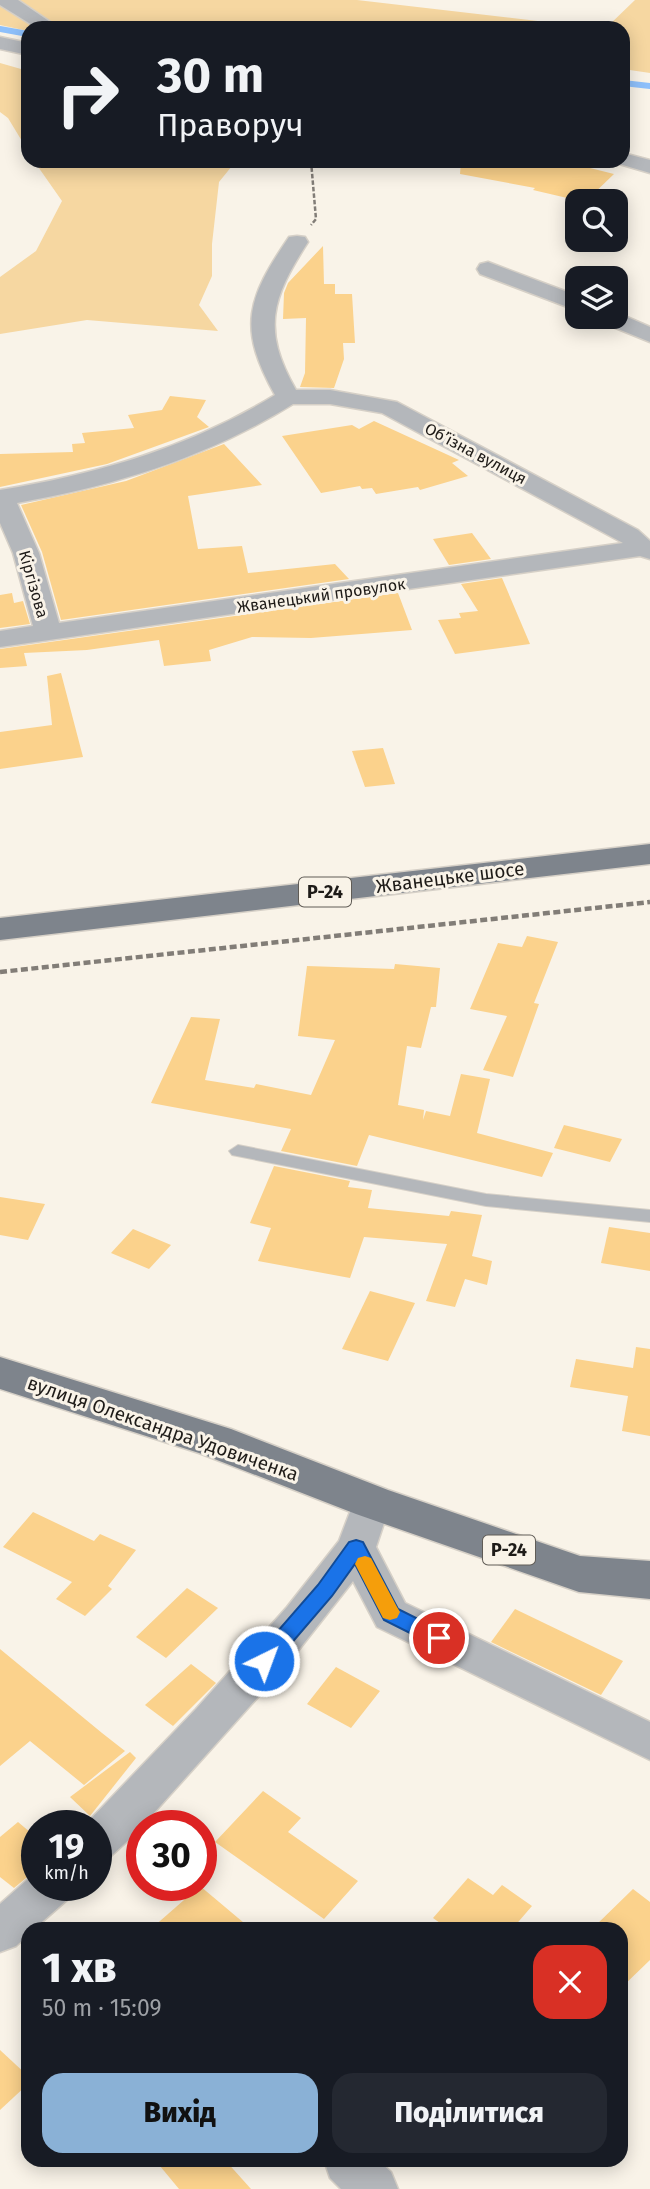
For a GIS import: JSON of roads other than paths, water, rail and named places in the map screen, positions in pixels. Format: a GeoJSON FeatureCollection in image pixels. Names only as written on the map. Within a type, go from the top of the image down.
{"type":"FeatureCollection","features":[{"type":"Feature","properties":{"kind":"main road","name":"Жванецьке шосе"},"geometry":{"type":"LineString","coordinates":[[0,929],[650,854]]}},
{"type":"Feature","properties":{"kind":"main road","name":"вулиця Олександра Удовиченка"},"geometry":{"type":"LineString","coordinates":[[0,1373],[215,1441],[372,1502]]}},
{"type":"Feature","properties":{"kind":"main road","name":"Р-24"},"geometry":{"type":"LineString","coordinates":[[372,1502],[579,1574],[650,1580]]}},
{"type":"Feature","properties":{"kind":"street"},"geometry":{"type":"LineString","coordinates":[[5,0],[39,21]]}},
{"type":"Feature","properties":{"kind":"street"},"geometry":{"type":"LineString","coordinates":[[0,43],[21,48]]}},
{"type":"Feature","properties":{"kind":"street"},"geometry":{"type":"LineString","coordinates":[[630,161],[650,167]]}},
{"type":"Feature","properties":{"kind":"street"},"geometry":{"type":"LineString","coordinates":[[1,498],[102,478],[179,455],[262,415],[288,397],[271,369],[264,350],[262,310],[276,273],[297,242]]}},
{"type":"Feature","properties":{"kind":"street"},"geometry":{"type":"LineString","coordinates":[[488,269],[565,299]]}},
{"type":"Feature","properties":{"kind":"street"},"geometry":{"type":"LineString","coordinates":[[628,326],[650,335]]}},
{"type":"Feature","properties":{"kind":"street","name":"Обʼїзна вулиця"},"geometry":{"type":"LineString","coordinates":[[288,397],[330,397],[389,407],[629,535],[646,550]]}},
{"type":"Feature","properties":{"kind":"street","name":"Кіргізова"},"geometry":{"type":"LineString","coordinates":[[1,498],[26,552],[48,633]]}},
{"type":"Feature","properties":{"kind":"street","name":"Жванецький провулок"},"geometry":{"type":"LineString","coordinates":[[0,639],[646,550]]}},
{"type":"Feature","properties":{"kind":"street"},"geometry":{"type":"LineString","coordinates":[[112,1828],[283,1641],[325,1591],[356,1547],[372,1502]]}},
{"type":"Feature","properties":{"kind":"street"},"geometry":{"type":"LineString","coordinates":[[356,1547],[391,1615],[650,1742]]}},
{"type":"Feature","properties":{"kind":"street"},"geometry":{"type":"LineString","coordinates":[[0,1933],[35,1901]]}},
{"type":"Feature","properties":{"kind":"lane"},"geometry":{"type":"LineString","coordinates":[[238,1151],[486,1200],[650,1216]]}},
{"type":"Feature","properties":{"kind":"waterway"},"geometry":{"type":"LineString","coordinates":[[0,29],[21,33]]}},
{"type":"Feature","properties":{"kind":"waterway"},"geometry":{"type":"LineString","coordinates":[[630,84],[650,86]]}}]}
